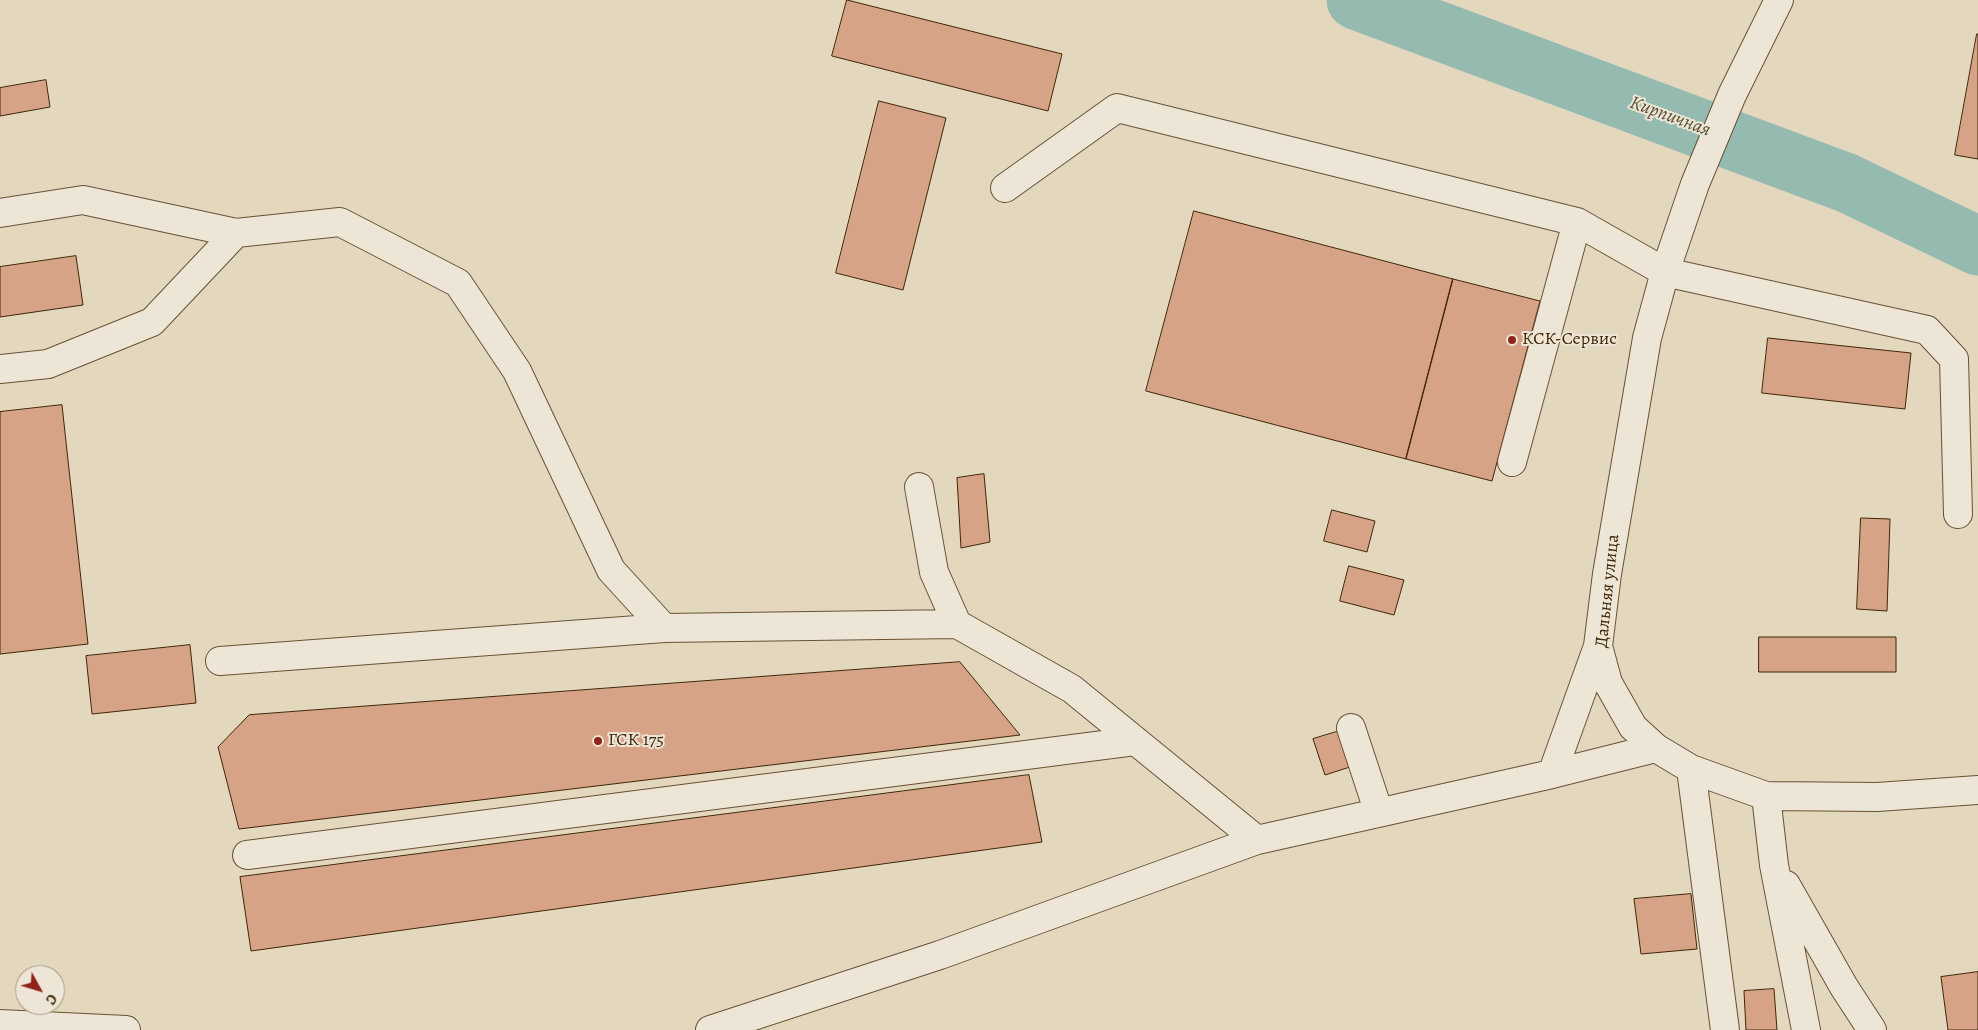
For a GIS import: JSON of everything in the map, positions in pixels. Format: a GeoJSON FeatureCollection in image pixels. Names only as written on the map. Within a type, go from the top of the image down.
{"type":"FeatureCollection","features":[{"type":"Feature","properties":{"kind":"street","name":"Дальняя улица"},"geometry":{"type":"LineString","coordinates":[[1779,0],[1732,95],[1696,184],[1665,272],[1647,338],[1607,574],[1598,646],[1608,683],[1633,727],[1656,748],[1692,769],[1766,796],[1877,797],[1978,790]]}},
{"type":"Feature","properties":{"kind":"street"},"geometry":{"type":"LineString","coordinates":[[1005,188],[1117,108],[1577,222],[1665,272],[1927,330],[1954,359],[1958,514]]}},
{"type":"Feature","properties":{"kind":"street"},"geometry":{"type":"LineString","coordinates":[[0,213],[84,200],[236,233],[340,222],[458,283],[517,371],[611,570],[664,628]]}},
{"type":"Feature","properties":{"kind":"street"},"geometry":{"type":"LineString","coordinates":[[1512,462],[1577,222]]}},
{"type":"Feature","properties":{"kind":"street"},"geometry":{"type":"LineString","coordinates":[[0,369],[48,364],[152,322],[236,233]]}},
{"type":"Feature","properties":{"kind":"street"},"geometry":{"type":"LineString","coordinates":[[919,487],[934,572],[957,624]]}},
{"type":"Feature","properties":{"kind":"street"},"geometry":{"type":"LineString","coordinates":[[220,660],[664,628],[957,624],[1072,689],[1257,840]]}},
{"type":"Feature","properties":{"kind":"street"},"geometry":{"type":"LineString","coordinates":[[1552,774],[1598,646]]}},
{"type":"Feature","properties":{"kind":"street"},"geometry":{"type":"LineString","coordinates":[[1351,728],[1379,814]]}},
{"type":"Feature","properties":{"kind":"street"},"geometry":{"type":"LineString","coordinates":[[247,855],[1136,741]]}},
{"type":"Feature","properties":{"kind":"street"},"geometry":{"type":"LineString","coordinates":[[710,1030],[940,955],[1257,840],[1379,814],[1656,748]]}},
{"type":"Feature","properties":{"kind":"street"},"geometry":{"type":"LineString","coordinates":[[1692,769],[1725,1030]]}},
{"type":"Feature","properties":{"kind":"street"},"geometry":{"type":"LineString","coordinates":[[1766,796],[1774,865],[1806,1030]]}},
{"type":"Feature","properties":{"kind":"street"},"geometry":{"type":"LineString","coordinates":[[1774,865],[1844,988],[1872,1030]]}},
{"type":"Feature","properties":{"kind":"street"},"geometry":{"type":"LineString","coordinates":[[0,1024],[126,1030]]}},
{"type":"Feature","properties":{"kind":"building"},"geometry":{"type":"Polygon","coordinates":[[[847,0],[1062,54],[1048,111],[832,56],[847,0]]]}},
{"type":"Feature","properties":{"kind":"building"},"geometry":{"type":"Polygon","coordinates":[[[1978,34],[1978,159],[1955,155],[1978,34]]]}},
{"type":"Feature","properties":{"kind":"building"},"geometry":{"type":"Polygon","coordinates":[[[46,80],[50,107],[0,116],[0,88],[46,80]]]}},
{"type":"Feature","properties":{"kind":"building"},"geometry":{"type":"Polygon","coordinates":[[[879,101],[946,118],[903,290],[836,273],[879,101]]]}},
{"type":"Feature","properties":{"kind":"building"},"geometry":{"type":"Polygon","coordinates":[[[1194,211],[1453,279],[1406,459],[1146,391],[1194,211]]]}},
{"type":"Feature","properties":{"kind":"building"},"geometry":{"type":"Polygon","coordinates":[[[76,256],[83,305],[0,317],[0,267],[76,256]]]}},
{"type":"Feature","properties":{"kind":"building"},"geometry":{"type":"Polygon","coordinates":[[[1453,279],[1540,301],[1492,481],[1406,459],[1453,279]]]}},
{"type":"Feature","properties":{"kind":"building"},"geometry":{"type":"Polygon","coordinates":[[[1768,338],[1911,353],[1905,409],[1762,393],[1768,338]]]}},
{"type":"Feature","properties":{"kind":"building"},"geometry":{"type":"Polygon","coordinates":[[[62,405],[88,644],[0,654],[0,412],[62,405]]]}},
{"type":"Feature","properties":{"kind":"building"},"geometry":{"type":"Polygon","coordinates":[[[984,474],[990,542],[961,548],[957,478],[984,474]]]}},
{"type":"Feature","properties":{"kind":"building"},"geometry":{"type":"Polygon","coordinates":[[[1332,510],[1375,521],[1367,552],[1324,541],[1332,510]]]}},
{"type":"Feature","properties":{"kind":"building"},"geometry":{"type":"Polygon","coordinates":[[[1861,518],[1890,519],[1887,611],[1857,609],[1861,518]]]}},
{"type":"Feature","properties":{"kind":"building"},"geometry":{"type":"Polygon","coordinates":[[[1349,566],[1404,580],[1394,615],[1340,601],[1349,566]]]}},
{"type":"Feature","properties":{"kind":"building"},"geometry":{"type":"Polygon","coordinates":[[[1759,637],[1896,637],[1896,672],[1759,672],[1759,637]]]}},
{"type":"Feature","properties":{"kind":"building"},"geometry":{"type":"Polygon","coordinates":[[[190,645],[196,703],[92,714],[86,656],[190,645]]]}},
{"type":"Feature","properties":{"kind":"building","name":"ГСК 175"},"geometry":{"type":"Polygon","coordinates":[[[960,662],[1020,735],[239,829],[218,747],[249,715],[960,662]]]}},
{"type":"Feature","properties":{"kind":"building"},"geometry":{"type":"Polygon","coordinates":[[[1343,730],[1353,766],[1325,775],[1313,739],[1343,730]]]}},
{"type":"Feature","properties":{"kind":"building"},"geometry":{"type":"Polygon","coordinates":[[[1029,775],[1042,842],[251,951],[240,877],[1029,775]]]}},
{"type":"Feature","properties":{"kind":"building"},"geometry":{"type":"Polygon","coordinates":[[[1691,894],[1697,949],[1641,954],[1634,899],[1691,894]]]}},
{"type":"Feature","properties":{"kind":"building"},"geometry":{"type":"Polygon","coordinates":[[[1978,972],[1978,1030],[1948,1030],[1941,977],[1978,972]]]}},
{"type":"Feature","properties":{"kind":"building"},"geometry":{"type":"Polygon","coordinates":[[[1774,989],[1777,1030],[1746,1030],[1744,991],[1774,989]]]}},
{"type":"Feature","properties":{"kind":"waterway","name":"Кирпичная"},"geometry":{"type":"LineString","coordinates":[[1356,0],[1847,183],[1978,246]]}},
{"type":"Feature","properties":{"kind":"place","name":"КСК-Сервис"},"geometry":{"type":"Point","coordinates":[1512,340]}},
{"type":"Feature","properties":{"kind":"place","name":"ГСК 175"},"geometry":{"type":"Point","coordinates":[598,741]}}]}
